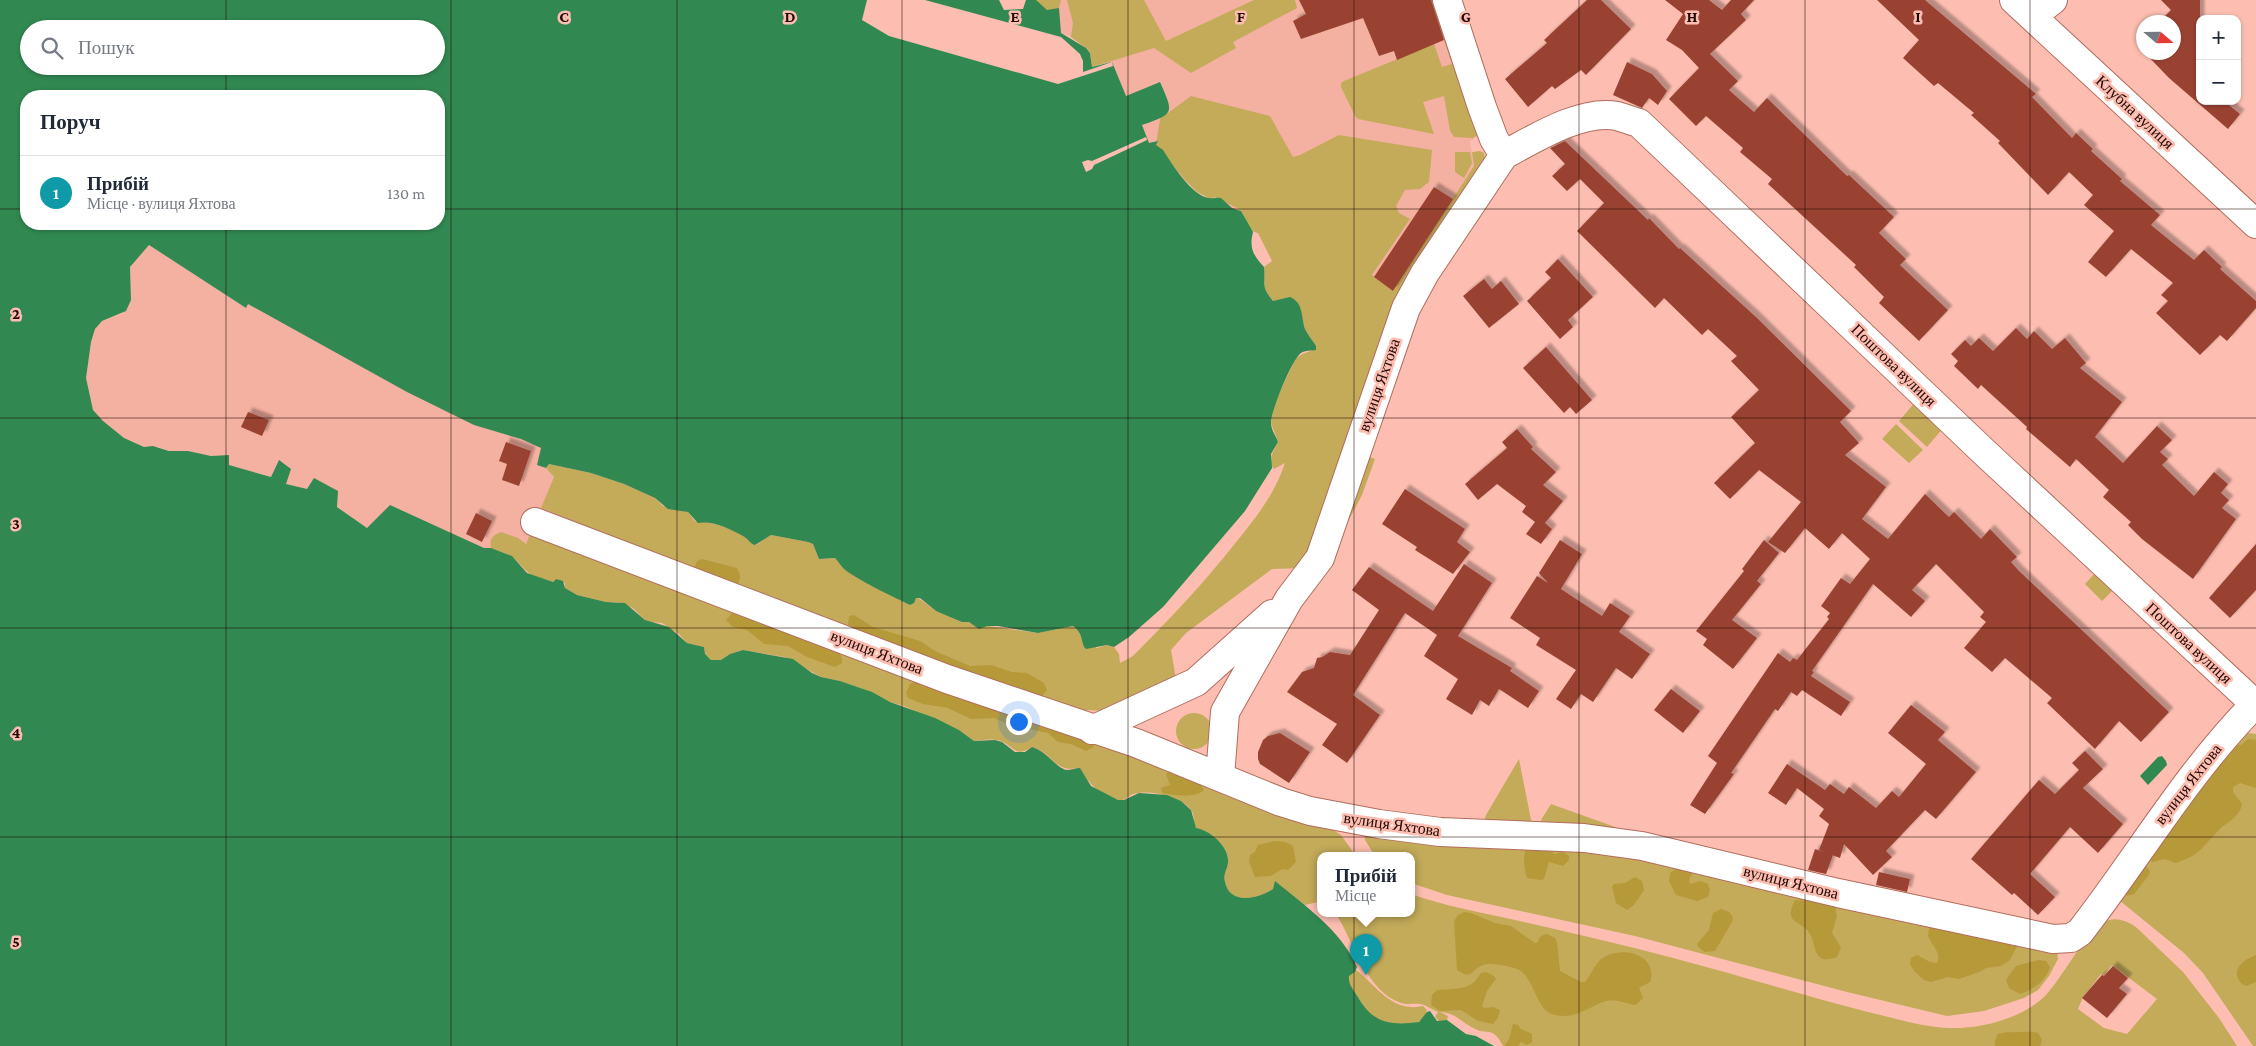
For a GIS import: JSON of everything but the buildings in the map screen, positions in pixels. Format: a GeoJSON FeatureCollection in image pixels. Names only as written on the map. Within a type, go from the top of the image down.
{"type":"FeatureCollection","features":[{"type":"Feature","properties":{"kind":"street"},"geometry":{"type":"LineString","coordinates":[[1447,0],[1484,115],[1498,149],[1504,155]]}},
{"type":"Feature","properties":{"kind":"street","name":"Клубна вулиця"},"geometry":{"type":"LineString","coordinates":[[2033,5],[2256,224]]}},
{"type":"Feature","properties":{"kind":"street","name":"Поштова вулиця"},"geometry":{"type":"LineString","coordinates":[[1504,155],[1565,124],[1593,117],[1616,116],[1639,123],[1983,451],[2255,705]]}},
{"type":"Feature","properties":{"kind":"street","name":"вулиця Яхтова"},"geometry":{"type":"LineString","coordinates":[[1220,777],[1225,712],[1289,599],[1320,558],[1406,308],[1425,273],[1504,155]]}},
{"type":"Feature","properties":{"kind":"street","name":"вулиця Яхтова"},"geometry":{"type":"LineString","coordinates":[[535,522],[947,679],[1092,730],[1136,743],[1280,802],[1353,820],[1440,832],[1584,838],[1642,846],[1838,894],[2053,939],[2071,938],[2080,932],[2160,818],[2231,728],[2255,705]]}},
{"type":"Feature","properties":{"kind":"street"},"geometry":{"type":"LineString","coordinates":[[1092,730],[1196,682],[1289,599]]}},
{"type":"Feature","properties":{"kind":"shaded area"},"geometry":{"type":"Polygon","coordinates":[[[0,0],[999,0],[1004,10],[1023,9],[1026,0],[1036,0],[1047,10],[1059,8],[1061,33],[1086,48],[1090,53],[1092,67],[1112,62],[1126,96],[1160,82],[1169,111],[1161,118],[1142,125],[1149,143],[1158,141],[1156,145],[1163,150],[1189,186],[1196,192],[1209,198],[1221,198],[1232,208],[1241,211],[1253,232],[1251,243],[1255,255],[1264,267],[1266,292],[1273,301],[1290,297],[1298,303],[1305,329],[1316,346],[1316,350],[1306,351],[1297,357],[1282,387],[1271,424],[1278,442],[1271,454],[1272,468],[1245,511],[1163,607],[1129,637],[1114,647],[1107,645],[1086,649],[1081,636],[1073,626],[1038,633],[998,626],[987,626],[979,629],[969,622],[962,622],[936,611],[920,598],[916,598],[914,603],[910,605],[875,588],[843,568],[835,558],[819,559],[813,544],[808,542],[771,535],[755,545],[745,537],[727,528],[715,524],[698,523],[688,512],[668,509],[655,498],[624,484],[591,473],[549,464],[546,468],[537,465],[541,448],[521,439],[474,425],[407,392],[248,304],[246,308],[149,245],[130,267],[131,300],[126,311],[102,321],[95,329],[91,342],[86,378],[93,410],[124,438],[144,447],[153,446],[169,451],[188,451],[211,456],[229,455],[229,465],[271,477],[279,460],[291,469],[286,484],[307,489],[314,478],[338,491],[337,507],[367,528],[390,505],[484,548],[491,548],[512,556],[527,573],[553,582],[556,579],[563,581],[565,588],[577,595],[606,602],[625,603],[645,620],[669,627],[687,643],[704,647],[705,654],[711,660],[721,660],[730,654],[743,650],[793,659],[812,673],[872,692],[890,702],[935,718],[959,730],[974,741],[995,740],[1002,742],[1015,752],[1025,752],[1032,747],[1037,749],[1063,769],[1080,768],[1091,786],[1118,800],[1124,800],[1139,793],[1167,795],[1181,801],[1191,810],[1196,828],[1213,836],[1226,851],[1228,863],[1225,882],[1228,890],[1239,897],[1253,897],[1273,889],[1275,881],[1310,909],[1342,941],[1357,967],[1355,972],[1349,976],[1349,982],[1363,1006],[1376,1017],[1391,1023],[1419,1022],[1430,1011],[1437,1021],[1447,1020],[1466,1034],[1476,1036],[1494,1046],[0,1046],[0,0]]]}},
{"type":"Feature","properties":{"kind":"shaded area"},"geometry":{"type":"Polygon","coordinates":[[[1036,0],[1431,0],[1473,138],[1470,141],[1474,166],[1393,291],[1258,233],[1163,150],[1149,144],[1142,125],[1160,119],[1160,82],[1126,96],[1086,48],[1068,35],[1061,33],[1036,0]]]}},
{"type":"Feature","properties":{"kind":"shaded area"},"geometry":{"type":"Polygon","coordinates":[[[1036,0],[1061,0],[1059,8],[1050,11],[1041,7],[1036,0]]]}},
{"type":"Feature","properties":{"kind":"shaded area"},"geometry":{"type":"Polygon","coordinates":[[[1067,0],[1144,0],[1166,41],[1254,0],[1295,0],[1297,8],[1233,42],[1236,48],[1191,73],[1154,48],[1092,67],[1090,52],[1071,37],[1073,23],[1067,0]]]}},
{"type":"Feature","properties":{"kind":"shaded area"},"geometry":{"type":"Polygon","coordinates":[[[1431,0],[1442,0],[1479,135],[1473,138],[1454,137],[1450,131],[1444,96],[1423,102],[1434,134],[1358,119],[1341,87],[1341,83],[1344,81],[1434,44],[1442,67],[1452,64],[1431,0]]]}},
{"type":"Feature","properties":{"kind":"shaded area"},"geometry":{"type":"Polygon","coordinates":[[[1191,96],[1270,116],[1293,157],[1339,135],[1432,150],[1429,182],[1420,189],[1405,190],[1396,206],[1399,213],[1410,219],[1372,275],[1393,291],[1474,166],[1472,152],[1480,151],[1484,153],[1486,164],[1445,233],[1305,568],[1272,569],[1186,633],[1171,650],[1176,679],[1106,711],[1068,709],[706,574],[541,508],[554,477],[546,468],[549,464],[591,473],[624,484],[655,498],[663,506],[688,512],[695,521],[714,524],[732,530],[743,535],[756,545],[771,535],[813,544],[819,559],[835,558],[843,568],[910,605],[917,597],[936,611],[974,624],[1038,633],[1073,626],[1097,648],[1107,645],[1114,647],[1119,654],[1120,663],[1133,656],[1209,575],[1248,527],[1269,497],[1285,463],[1274,469],[1271,465],[1272,454],[1278,442],[1271,423],[1274,404],[1295,360],[1300,355],[1316,347],[1305,329],[1297,302],[1294,299],[1273,301],[1266,292],[1264,267],[1272,261],[1258,233],[1249,227],[1241,211],[1215,197],[1211,199],[1197,192],[1156,145],[1160,119],[1191,96]]]}},
{"type":"Feature","properties":{"kind":"shaded area"},"geometry":{"type":"Polygon","coordinates":[[[1455,152],[1470,152],[1472,163],[1464,178],[1455,172],[1455,152]]]}},
{"type":"Feature","properties":{"kind":"shaded area"},"geometry":{"type":"Polygon","coordinates":[[[149,245],[246,308],[248,304],[474,425],[521,439],[541,448],[537,465],[546,468],[554,477],[525,548],[484,548],[390,505],[368,529],[337,506],[331,486],[327,485],[307,490],[286,484],[278,461],[272,477],[228,465],[229,455],[211,456],[188,451],[169,451],[160,447],[144,447],[124,438],[93,410],[86,378],[91,342],[95,329],[102,321],[122,314],[131,300],[130,267],[149,245]]]}},
{"type":"Feature","properties":{"kind":"shaded area"},"geometry":{"type":"Polygon","coordinates":[[[1916,401],[1944,427],[1927,447],[1899,421],[1916,401]]]}},
{"type":"Feature","properties":{"kind":"shaded area"},"geometry":{"type":"Polygon","coordinates":[[[1896,424],[1923,450],[1909,463],[1882,439],[1896,424]]]}},
{"type":"Feature","properties":{"kind":"shaded area"},"geometry":{"type":"Polygon","coordinates":[[[1365,455],[1375,459],[1362,495],[1328,560],[1365,455]]]}},
{"type":"Feature","properties":{"kind":"shaded area"},"geometry":{"type":"Polygon","coordinates":[[[501,532],[518,538],[526,544],[531,532],[1327,826],[1341,835],[1353,852],[1317,852],[1317,902],[1305,905],[1275,883],[1273,889],[1260,895],[1246,898],[1239,897],[1228,890],[1225,882],[1224,877],[1228,863],[1226,851],[1213,836],[1196,828],[1194,817],[1187,805],[1173,797],[1147,792],[1133,794],[1121,800],[1105,796],[1077,768],[1064,768],[1039,750],[1032,747],[1019,752],[996,740],[974,741],[959,730],[863,689],[821,677],[785,657],[743,650],[730,654],[721,660],[711,660],[705,654],[704,647],[687,643],[679,634],[662,623],[645,620],[633,608],[618,602],[606,602],[577,595],[565,588],[565,583],[556,579],[553,582],[546,581],[532,575],[511,556],[491,548],[492,538],[501,532]]]}},
{"type":"Feature","properties":{"kind":"shaded area"},"geometry":{"type":"Polygon","coordinates":[[[702,559],[737,568],[740,576],[737,585],[694,569],[697,561],[702,559]]]}},
{"type":"Feature","properties":{"kind":"shaded area"},"geometry":{"type":"Polygon","coordinates":[[[2096,572],[2114,589],[2102,601],[2085,584],[2096,572]]]}},
{"type":"Feature","properties":{"kind":"shaded area"},"geometry":{"type":"Polygon","coordinates":[[[732,613],[839,652],[842,663],[835,667],[807,657],[788,646],[764,644],[747,630],[733,627],[726,620],[732,613]]]}},
{"type":"Feature","properties":{"kind":"shaded area"},"geometry":{"type":"Polygon","coordinates":[[[854,615],[873,627],[920,641],[935,651],[970,666],[991,665],[1012,672],[1027,673],[1044,683],[1047,690],[1042,696],[1036,696],[1013,686],[1000,685],[858,632],[848,625],[849,616],[854,615]]]}},
{"type":"Feature","properties":{"kind":"shaded area"},"geometry":{"type":"Polygon","coordinates":[[[914,682],[1093,742],[1094,747],[1086,751],[1071,744],[1058,742],[1048,733],[1010,725],[994,718],[971,719],[948,708],[923,704],[908,698],[906,693],[910,684],[914,682]]]}},
{"type":"Feature","properties":{"kind":"shaded area"},"geometry":{"type":"Polygon","coordinates":[[[1194,713],[1201,714],[1207,718],[1211,724],[1211,738],[1207,744],[1201,748],[1194,749],[1187,748],[1181,744],[1177,738],[1176,731],[1177,724],[1181,718],[1187,714],[1194,713]]]}},
{"type":"Feature","properties":{"kind":"shaded area"},"geometry":{"type":"Polygon","coordinates":[[[2248,733],[2256,734],[2256,1046],[2253,1046],[2203,973],[2184,953],[2119,900],[2235,736],[2248,733]]]}},
{"type":"Feature","properties":{"kind":"shaded area"},"geometry":{"type":"Polygon","coordinates":[[[2248,739],[2256,740],[2256,788],[2240,783],[2233,787],[2233,792],[2242,804],[2239,812],[2200,850],[2190,857],[2175,863],[2165,859],[2152,862],[2149,858],[2232,744],[2241,745],[2248,739]]]}},
{"type":"Feature","properties":{"kind":"shaded area"},"geometry":{"type":"Polygon","coordinates":[[[2162,756],[2167,765],[2148,785],[2140,776],[2158,757],[2162,756]]]}},
{"type":"Feature","properties":{"kind":"shaded area"},"geometry":{"type":"Polygon","coordinates":[[[1519,759],[1533,830],[1482,828],[1486,815],[1519,759]]]}},
{"type":"Feature","properties":{"kind":"shaded area"},"geometry":{"type":"Polygon","coordinates":[[[1169,771],[1199,782],[1204,790],[1195,795],[1162,793],[1161,788],[1170,785],[1166,774],[1169,771]]]}},
{"type":"Feature","properties":{"kind":"shaded area"},"geometry":{"type":"Polygon","coordinates":[[[1551,804],[1632,833],[1543,829],[1541,820],[1551,804]]]}},
{"type":"Feature","properties":{"kind":"shaded area"},"geometry":{"type":"Polygon","coordinates":[[[1365,835],[1585,845],[2057,950],[2058,959],[2049,976],[2038,990],[2024,998],[1984,1011],[1947,1016],[1847,992],[1635,936],[1447,895],[1415,884],[1415,852],[1372,852],[1365,840],[1365,835]]]}},
{"type":"Feature","properties":{"kind":"shaded area"},"geometry":{"type":"Polygon","coordinates":[[[1274,841],[1285,842],[1293,846],[1296,862],[1288,870],[1282,869],[1271,876],[1255,877],[1249,862],[1250,855],[1255,852],[1258,845],[1274,841]]]}},
{"type":"Feature","properties":{"kind":"shaded area"},"geometry":{"type":"Polygon","coordinates":[[[1528,845],[1550,849],[1554,854],[1563,852],[1569,856],[1569,860],[1563,866],[1549,862],[1544,879],[1527,878],[1524,857],[1528,845]]]}},
{"type":"Feature","properties":{"kind":"shaded area"},"geometry":{"type":"Polygon","coordinates":[[[2145,865],[2150,871],[2149,875],[2134,894],[2127,896],[2123,890],[2145,865]]]}},
{"type":"Feature","properties":{"kind":"shaded area"},"geometry":{"type":"Polygon","coordinates":[[[1680,866],[1693,872],[1689,880],[1690,884],[1700,881],[1708,884],[1710,890],[1708,897],[1697,901],[1676,895],[1669,881],[1670,873],[1680,866]]]}},
{"type":"Feature","properties":{"kind":"shaded area"},"geometry":{"type":"Polygon","coordinates":[[[1635,877],[1642,881],[1644,890],[1633,906],[1627,910],[1616,903],[1612,887],[1614,884],[1625,883],[1635,877]]]}},
{"type":"Feature","properties":{"kind":"shaded area"},"geometry":{"type":"Polygon","coordinates":[[[1415,895],[1653,953],[1868,1012],[1918,1024],[1961,1028],[2000,1021],[2035,1004],[2051,989],[2097,927],[2108,920],[2117,919],[2126,921],[2137,928],[2183,972],[2219,1018],[2237,1046],[1503,1046],[1493,1033],[1475,1029],[1450,1014],[1440,1012],[1448,1016],[1447,1020],[1440,1022],[1435,1017],[1438,1012],[1427,1006],[1401,1003],[1389,997],[1370,977],[1338,917],[1415,917],[1415,895]],[[2112,965],[2104,975],[2101,974],[2083,997],[2078,1009],[2104,1028],[2127,1034],[2157,999],[2112,965]]]}},
{"type":"Feature","properties":{"kind":"shaded area"},"geometry":{"type":"Polygon","coordinates":[[[1816,898],[1835,906],[1837,916],[1832,933],[1841,947],[1837,957],[1824,959],[1820,957],[1807,929],[1792,918],[1792,908],[1795,900],[1810,901],[1816,898]]]}},
{"type":"Feature","properties":{"kind":"shaded area"},"geometry":{"type":"Polygon","coordinates":[[[1721,909],[1729,912],[1733,917],[1732,922],[1715,951],[1705,952],[1697,944],[1709,930],[1713,913],[1721,909]]]}},
{"type":"Feature","properties":{"kind":"shaded area"},"geometry":{"type":"Polygon","coordinates":[[[1464,912],[1495,923],[1511,926],[1535,943],[1543,935],[1547,934],[1555,938],[1560,971],[1581,982],[1585,982],[1604,957],[1624,952],[1632,953],[1645,960],[1651,973],[1650,982],[1639,988],[1643,998],[1636,1005],[1610,1000],[1569,1016],[1555,1015],[1543,1007],[1528,979],[1517,969],[1491,964],[1483,965],[1469,974],[1457,970],[1454,921],[1458,915],[1464,912]]]}},
{"type":"Feature","properties":{"kind":"shaded area"},"geometry":{"type":"Polygon","coordinates":[[[1930,924],[2019,943],[2010,960],[2001,966],[1986,968],[1959,979],[1948,977],[1931,982],[1924,980],[1914,971],[1910,964],[1911,958],[1917,955],[1930,962],[1937,963],[1937,953],[1928,936],[1930,924]]]}},
{"type":"Feature","properties":{"kind":"shaded area"},"geometry":{"type":"Polygon","coordinates":[[[2256,955],[2256,982],[2246,986],[2238,979],[2237,970],[2242,963],[2256,955]]]}},
{"type":"Feature","properties":{"kind":"shaded area"},"geometry":{"type":"Polygon","coordinates":[[[2038,960],[2046,961],[2050,967],[2042,981],[2030,990],[2020,994],[2009,988],[2006,980],[2016,966],[2038,960]]]}},
{"type":"Feature","properties":{"kind":"shaded area"},"geometry":{"type":"Polygon","coordinates":[[[1356,970],[1395,1003],[1402,1006],[1423,1006],[1427,1010],[1424,1017],[1412,1024],[1404,1025],[1386,1022],[1370,1014],[1363,1006],[1350,983],[1349,976],[1356,970]]]}},
{"type":"Feature","properties":{"kind":"shaded area"},"geometry":{"type":"Polygon","coordinates":[[[1486,972],[1496,979],[1487,991],[1482,1006],[1484,1008],[1493,1007],[1500,1010],[1498,1018],[1493,1024],[1478,1021],[1461,1010],[1440,1011],[1431,1005],[1432,995],[1437,990],[1465,987],[1474,982],[1481,973],[1486,972]]]}},
{"type":"Feature","properties":{"kind":"shaded area"},"geometry":{"type":"Polygon","coordinates":[[[1513,1024],[1532,1034],[1532,1042],[1527,1045],[1521,1042],[1518,1046],[1504,1046],[1509,1039],[1513,1024]]]}},
{"type":"Feature","properties":{"kind":"shaded area"},"geometry":{"type":"Polygon","coordinates":[[[2008,1032],[2038,1033],[2042,1040],[2040,1046],[1995,1046],[1998,1034],[2008,1032]]]}},
{"type":"Feature","properties":{"kind":"pier"},"geometry":{"type":"Polygon","coordinates":[[[867,0],[925,0],[1061,37],[1080,54],[1083,61],[1083,72],[1112,62],[1113,66],[1058,84],[889,36],[862,20],[867,0]]]}},
{"type":"Feature","properties":{"kind":"pier"},"geometry":{"type":"Polygon","coordinates":[[[1146,137],[1147,140],[1094,165],[1092,169],[1086,172],[1082,162],[1092,161],[1146,137]]]}},
{"type":"Feature","properties":{"kind":"place","name":"Прибій"},"geometry":{"type":"Point","coordinates":[1366,975]}}]}
